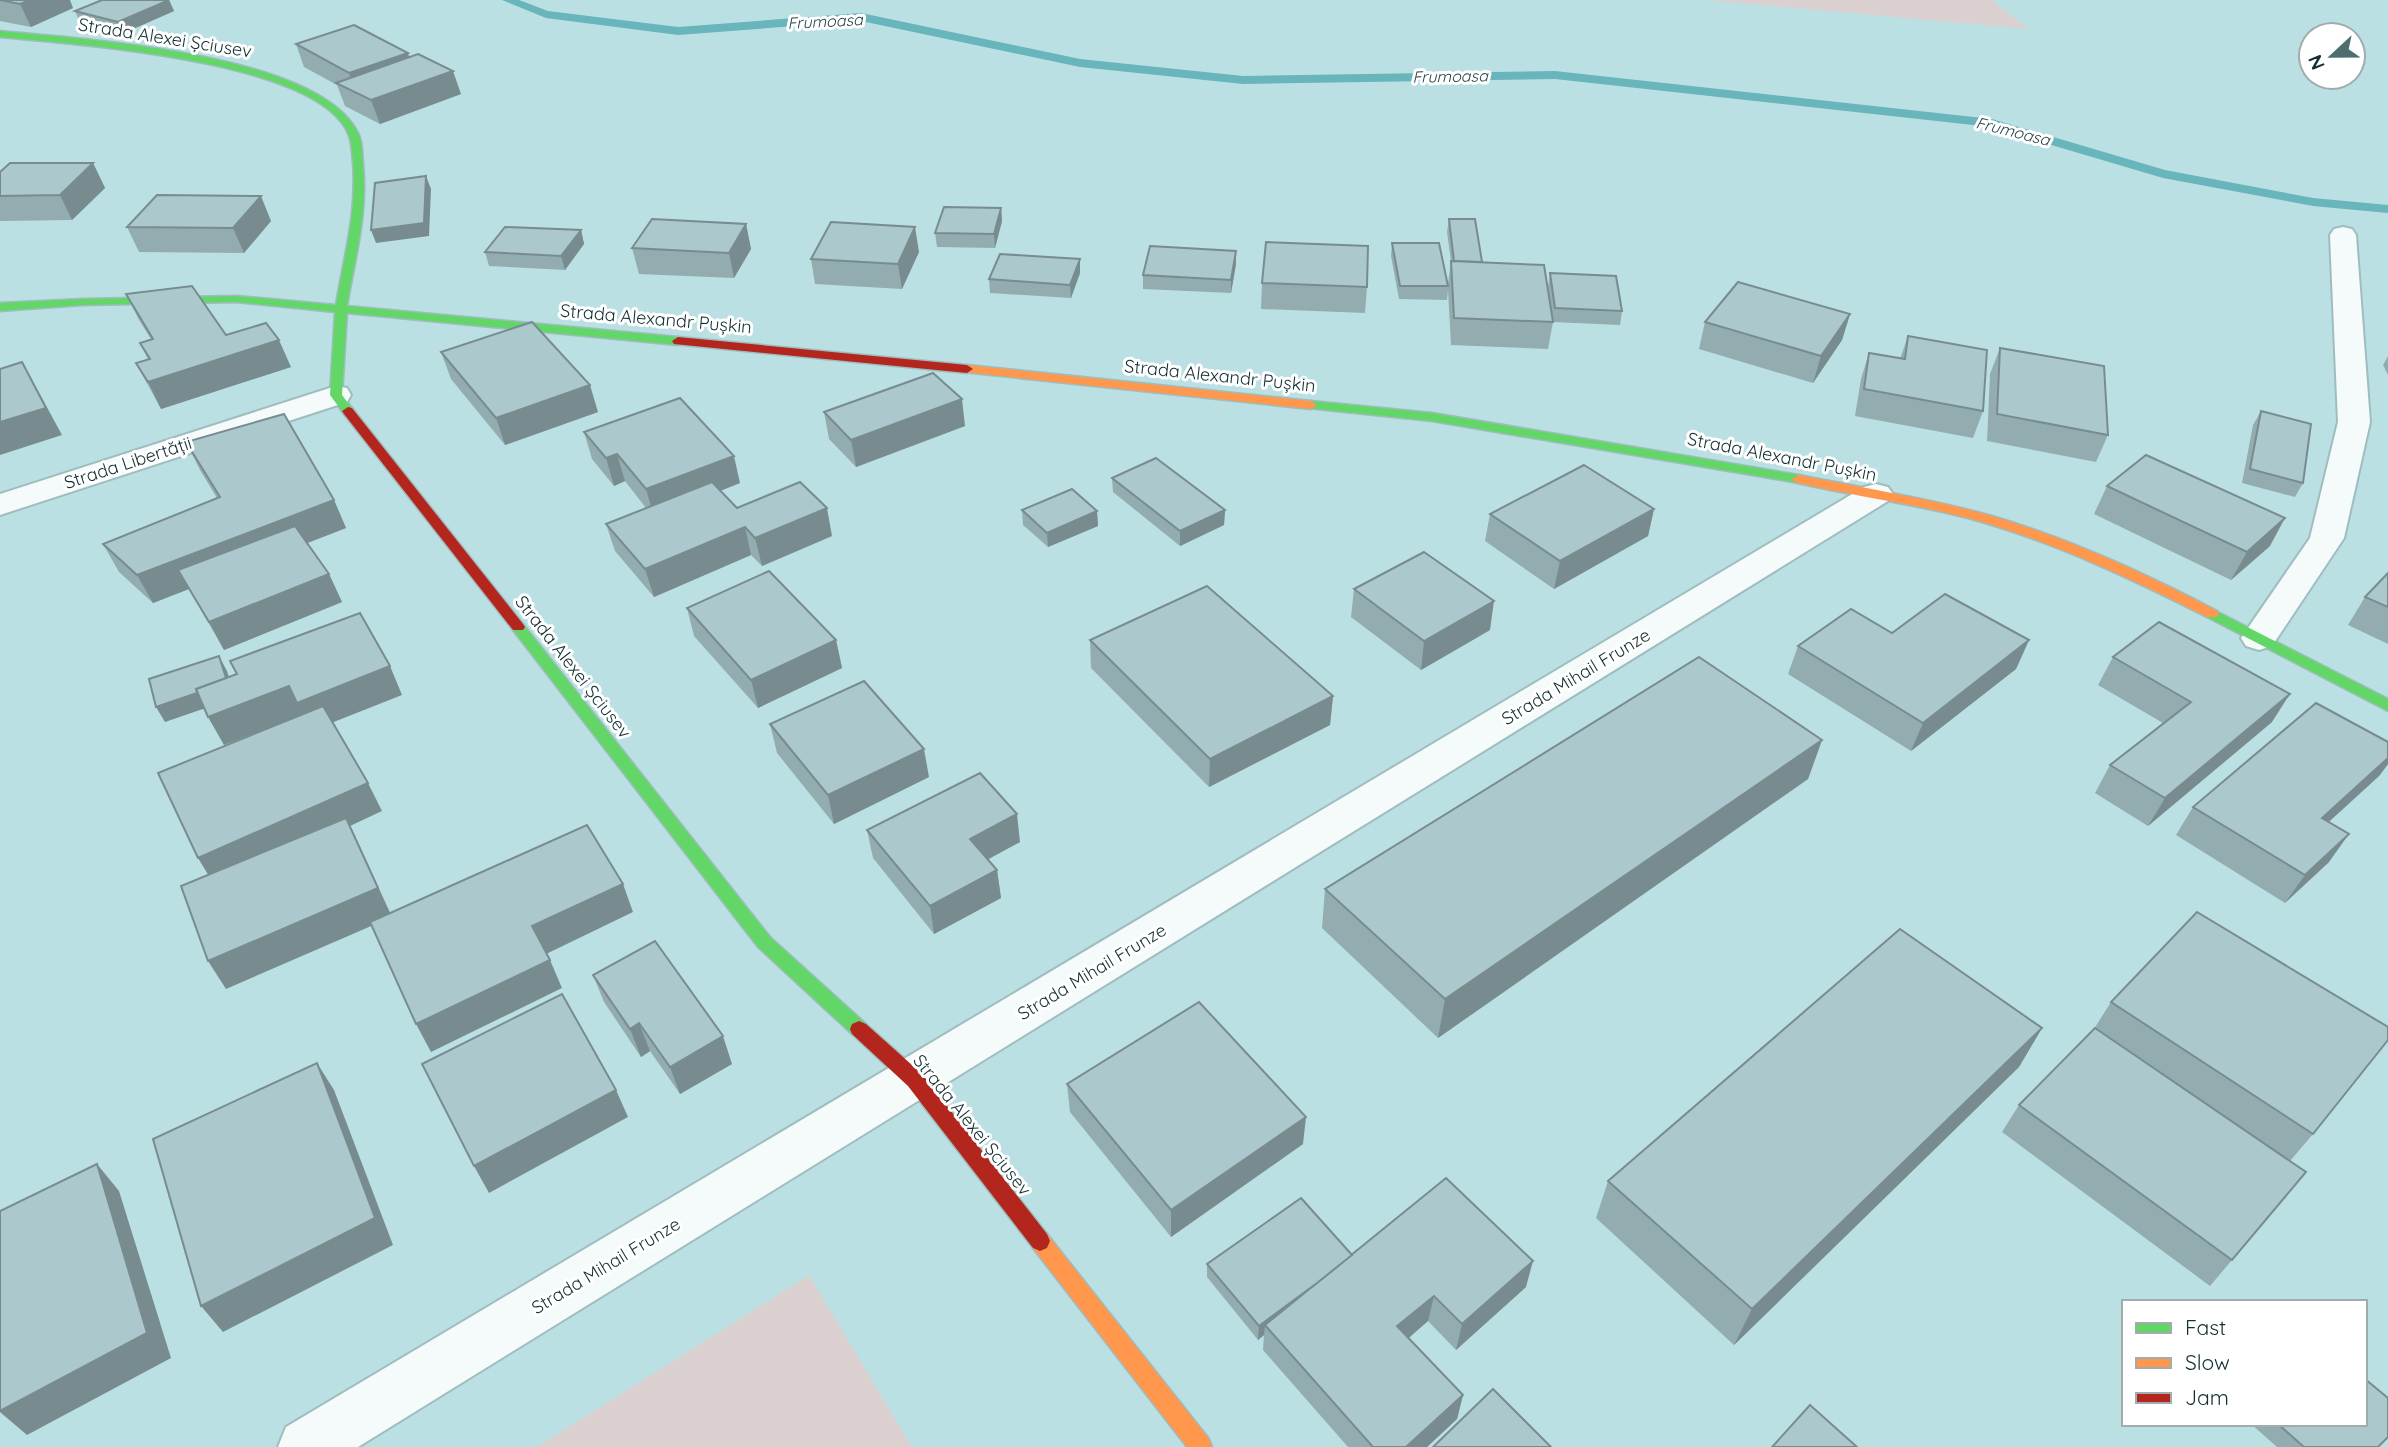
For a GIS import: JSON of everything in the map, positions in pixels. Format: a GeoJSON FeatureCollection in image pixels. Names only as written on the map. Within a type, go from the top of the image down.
{"type":"FeatureCollection","features":[{"type":"Feature","properties":{"kind":"street","name":"Strada Alexei Șciusev"},"geometry":{"type":"LineString","coordinates":[[0,34],[234,65],[292,83],[322,98],[340,111],[352,128],[358,162],[360,220],[341,308],[336,395],[764,942],[915,1080],[1201,1447]]}},
{"type":"Feature","properties":{"kind":"street"},"geometry":{"type":"LineString","coordinates":[[2259,638],[2328,538],[2354,422],[2343,235]]}},
{"type":"Feature","properties":{"kind":"street","name":"Strada Alexandr Pușkin"},"geometry":{"type":"LineString","coordinates":[[0,307],[83,302],[236,299],[341,308],[1432,417],[1615,446],[1876,494],[1986,519],[2074,550],[2172,593],[2388,706]]}},
{"type":"Feature","properties":{"kind":"street","name":"Strada Libertății"},"geometry":{"type":"LineString","coordinates":[[0,505],[336,395]]}},
{"type":"Feature","properties":{"kind":"street","name":"Strada Mihail Frunze"},"geometry":{"type":"LineString","coordinates":[[306,1447],[915,1080],[1876,494]]}},
{"type":"Feature","properties":{"kind":"shaded area"},"geometry":{"type":"Polygon","coordinates":[[[1704,0],[1992,0],[2028,29],[1704,0]]]}},
{"type":"Feature","properties":{"kind":"shaded area"},"geometry":{"type":"Polygon","coordinates":[[[809,1275],[912,1447],[537,1447],[809,1275]]]}},
{"type":"Feature","properties":{"kind":"building"},"geometry":{"type":"Polygon","coordinates":[[[0,0],[30,0],[20,4],[0,0]]]}},
{"type":"Feature","properties":{"kind":"building"},"geometry":{"type":"Polygon","coordinates":[[[102,0],[169,0],[118,22],[75,11],[102,0]]]}},
{"type":"Feature","properties":{"kind":"building"},"geometry":{"type":"Polygon","coordinates":[[[354,25],[408,53],[349,73],[296,44],[354,25]]]}},
{"type":"Feature","properties":{"kind":"building"},"geometry":{"type":"Polygon","coordinates":[[[418,54],[453,71],[371,100],[336,83],[418,54]]]}},
{"type":"Feature","properties":{"kind":"building"},"geometry":{"type":"Polygon","coordinates":[[[10,163],[93,163],[60,195],[0,196],[0,172],[10,163]]]}},
{"type":"Feature","properties":{"kind":"building"},"geometry":{"type":"Polygon","coordinates":[[[426,176],[424,223],[371,230],[375,183],[426,176]]]}},
{"type":"Feature","properties":{"kind":"building"},"geometry":{"type":"Polygon","coordinates":[[[157,195],[261,196],[233,228],[127,227],[157,195]]]}},
{"type":"Feature","properties":{"kind":"building"},"geometry":{"type":"Polygon","coordinates":[[[944,207],[1001,208],[994,234],[935,233],[944,207]]]}},
{"type":"Feature","properties":{"kind":"building"},"geometry":{"type":"Polygon","coordinates":[[[652,219],[746,224],[729,253],[632,248],[652,219]]]}},
{"type":"Feature","properties":{"kind":"building"},"geometry":{"type":"Polygon","coordinates":[[[1449,219],[1475,219],[1482,262],[1454,261],[1449,219]]]}},
{"type":"Feature","properties":{"kind":"building"},"geometry":{"type":"Polygon","coordinates":[[[831,222],[915,227],[898,264],[811,259],[831,222]]]}},
{"type":"Feature","properties":{"kind":"building"},"geometry":{"type":"Polygon","coordinates":[[[505,227],[581,230],[561,256],[485,252],[505,227]]]}},
{"type":"Feature","properties":{"kind":"building"},"geometry":{"type":"Polygon","coordinates":[[[1266,242],[1368,246],[1367,287],[1262,283],[1266,242]]]}},
{"type":"Feature","properties":{"kind":"building"},"geometry":{"type":"Polygon","coordinates":[[[1392,243],[1439,243],[1448,286],[1400,286],[1392,243]]]}},
{"type":"Feature","properties":{"kind":"building"},"geometry":{"type":"Polygon","coordinates":[[[1150,246],[1236,251],[1231,280],[1143,275],[1150,246]]]}},
{"type":"Feature","properties":{"kind":"building"},"geometry":{"type":"Polygon","coordinates":[[[1000,254],[1080,259],[1070,285],[989,279],[1000,254]]]}},
{"type":"Feature","properties":{"kind":"building"},"geometry":{"type":"Polygon","coordinates":[[[1451,261],[1544,265],[1553,322],[1454,318],[1451,261]]]}},
{"type":"Feature","properties":{"kind":"building"},"geometry":{"type":"Polygon","coordinates":[[[1550,273],[1616,276],[1622,311],[1555,308],[1550,273]]]}},
{"type":"Feature","properties":{"kind":"building"},"geometry":{"type":"Polygon","coordinates":[[[1738,282],[1850,314],[1821,356],[1705,322],[1738,282]]]}},
{"type":"Feature","properties":{"kind":"building"},"geometry":{"type":"Polygon","coordinates":[[[192,286],[226,335],[266,323],[279,340],[148,382],[136,363],[150,359],[140,343],[153,339],[126,294],[192,286]]]}},
{"type":"Feature","properties":{"kind":"building"},"geometry":{"type":"Polygon","coordinates":[[[532,322],[590,385],[496,418],[441,352],[532,322]]]}},
{"type":"Feature","properties":{"kind":"building"},"geometry":{"type":"Polygon","coordinates":[[[1908,336],[1987,350],[1983,411],[1864,389],[1869,353],[1905,359],[1908,336]]]}},
{"type":"Feature","properties":{"kind":"building"},"geometry":{"type":"Polygon","coordinates":[[[2000,348],[2104,366],[2108,435],[1997,414],[2000,348]]]}},
{"type":"Feature","properties":{"kind":"building"},"geometry":{"type":"Polygon","coordinates":[[[22,362],[46,408],[0,422],[0,369],[22,362]]]}},
{"type":"Feature","properties":{"kind":"building"},"geometry":{"type":"Polygon","coordinates":[[[933,373],[962,399],[851,440],[824,412],[933,373]]]}},
{"type":"Feature","properties":{"kind":"building"},"geometry":{"type":"Polygon","coordinates":[[[680,398],[734,456],[646,489],[617,454],[606,458],[584,432],[680,398]]]}},
{"type":"Feature","properties":{"kind":"building"},"geometry":{"type":"Polygon","coordinates":[[[2261,411],[2311,424],[2303,483],[2250,469],[2261,411]]]}},
{"type":"Feature","properties":{"kind":"building"},"geometry":{"type":"Polygon","coordinates":[[[284,414],[334,500],[137,575],[103,544],[220,497],[186,442],[284,414]]]}},
{"type":"Feature","properties":{"kind":"building"},"geometry":{"type":"Polygon","coordinates":[[[2146,455],[2285,518],[2247,552],[2107,486],[2146,455]]]}},
{"type":"Feature","properties":{"kind":"building"},"geometry":{"type":"Polygon","coordinates":[[[1156,458],[1225,510],[1180,531],[1112,478],[1156,458]]]}},
{"type":"Feature","properties":{"kind":"building"},"geometry":{"type":"Polygon","coordinates":[[[1584,465],[1654,509],[1560,561],[1490,514],[1584,465]]]}},
{"type":"Feature","properties":{"kind":"building"},"geometry":{"type":"Polygon","coordinates":[[[712,482],[737,508],[800,482],[827,508],[755,538],[745,527],[645,569],[606,524],[712,482]]]}},
{"type":"Feature","properties":{"kind":"building"},"geometry":{"type":"Polygon","coordinates":[[[1072,489],[1097,511],[1047,533],[1022,510],[1072,489]]]}},
{"type":"Feature","properties":{"kind":"building"},"geometry":{"type":"Polygon","coordinates":[[[295,526],[329,574],[209,622],[178,570],[295,526]]]}},
{"type":"Feature","properties":{"kind":"building"},"geometry":{"type":"Polygon","coordinates":[[[1424,552],[1494,601],[1424,641],[1354,589],[1424,552]]]}},
{"type":"Feature","properties":{"kind":"building"},"geometry":{"type":"Polygon","coordinates":[[[769,571],[836,640],[751,680],[687,608],[769,571]]]}},
{"type":"Feature","properties":{"kind":"building"},"geometry":{"type":"Polygon","coordinates":[[[2388,573],[2388,607],[2365,597],[2388,573]]]}},
{"type":"Feature","properties":{"kind":"building"},"geometry":{"type":"Polygon","coordinates":[[[1207,586],[1333,696],[1210,759],[1090,640],[1207,586]]]}},
{"type":"Feature","properties":{"kind":"building"},"geometry":{"type":"Polygon","coordinates":[[[1945,594],[2029,640],[1923,723],[1798,646],[1851,609],[1892,633],[1945,594]]]}},
{"type":"Feature","properties":{"kind":"building"},"geometry":{"type":"Polygon","coordinates":[[[360,613],[390,666],[297,703],[289,686],[208,717],[196,689],[237,674],[230,661],[360,613]]]}},
{"type":"Feature","properties":{"kind":"building"},"geometry":{"type":"Polygon","coordinates":[[[2159,622],[2290,694],[2165,798],[2110,765],[2191,702],[2113,657],[2159,622]]]}},
{"type":"Feature","properties":{"kind":"building"},"geometry":{"type":"Polygon","coordinates":[[[219,656],[226,678],[196,689],[197,693],[156,707],[149,679],[219,656]]]}},
{"type":"Feature","properties":{"kind":"building"},"geometry":{"type":"Polygon","coordinates":[[[1699,657],[1822,740],[1445,999],[1325,889],[1699,657]]]}},
{"type":"Feature","properties":{"kind":"building"},"geometry":{"type":"Polygon","coordinates":[[[864,681],[924,749],[828,795],[770,724],[864,681]]]}},
{"type":"Feature","properties":{"kind":"building"},"geometry":{"type":"Polygon","coordinates":[[[2316,703],[2388,742],[2388,758],[2322,818],[2349,834],[2305,875],[2193,807],[2316,703]]]}},
{"type":"Feature","properties":{"kind":"building"},"geometry":{"type":"Polygon","coordinates":[[[323,706],[368,783],[198,858],[158,773],[323,706]]]}},
{"type":"Feature","properties":{"kind":"building"},"geometry":{"type":"Polygon","coordinates":[[[980,773],[1017,814],[970,839],[997,870],[930,906],[867,830],[980,773]]]}},
{"type":"Feature","properties":{"kind":"building"},"geometry":{"type":"Polygon","coordinates":[[[346,818],[378,888],[208,961],[181,886],[346,818]]]}},
{"type":"Feature","properties":{"kind":"building"},"geometry":{"type":"Polygon","coordinates":[[[587,825],[623,884],[532,926],[550,960],[416,1024],[370,922],[587,825]]]}},
{"type":"Feature","properties":{"kind":"building"},"geometry":{"type":"Polygon","coordinates":[[[2197,912],[2388,1027],[2388,1040],[2313,1134],[2111,1002],[2197,912]]]}},
{"type":"Feature","properties":{"kind":"building"},"geometry":{"type":"Polygon","coordinates":[[[1900,929],[2042,1028],[1752,1309],[1608,1181],[1900,929]]]}},
{"type":"Feature","properties":{"kind":"building"},"geometry":{"type":"Polygon","coordinates":[[[655,941],[723,1036],[670,1067],[639,1023],[630,1029],[593,975],[655,941]]]}},
{"type":"Feature","properties":{"kind":"building"},"geometry":{"type":"Polygon","coordinates":[[[562,994],[616,1090],[474,1166],[422,1064],[562,994]]]}},
{"type":"Feature","properties":{"kind":"building"},"geometry":{"type":"Polygon","coordinates":[[[1199,1002],[1306,1117],[1171,1210],[1067,1084],[1199,1002]]]}},
{"type":"Feature","properties":{"kind":"building"},"geometry":{"type":"Polygon","coordinates":[[[2095,1028],[2306,1172],[2232,1260],[2019,1105],[2095,1028]]]}},
{"type":"Feature","properties":{"kind":"building"},"geometry":{"type":"Polygon","coordinates":[[[317,1063],[375,1218],[201,1306],[153,1139],[317,1063]]]}},
{"type":"Feature","properties":{"kind":"building"},"geometry":{"type":"Polygon","coordinates":[[[97,1164],[147,1333],[0,1411],[0,1211],[97,1164]]]}},
{"type":"Feature","properties":{"kind":"building"},"geometry":{"type":"Polygon","coordinates":[[[1446,1178],[1533,1261],[1462,1324],[1434,1296],[1397,1326],[1463,1395],[1406,1447],[1373,1447],[1265,1325],[1446,1178]]]}},
{"type":"Feature","properties":{"kind":"building"},"geometry":{"type":"Polygon","coordinates":[[[1301,1198],[1352,1255],[1259,1326],[1207,1264],[1301,1198]]]}},
{"type":"Feature","properties":{"kind":"building"},"geometry":{"type":"Polygon","coordinates":[[[2367,1381],[2388,1398],[2388,1437],[2378,1447],[2304,1447],[2280,1426],[2367,1426],[2367,1381]]]}},
{"type":"Feature","properties":{"kind":"building"},"geometry":{"type":"Polygon","coordinates":[[[1493,1389],[1551,1447],[1433,1447],[1493,1389]]]}},
{"type":"Feature","properties":{"kind":"building"},"geometry":{"type":"Polygon","coordinates":[[[1810,1405],[1857,1447],[1772,1447],[1810,1405]]]}},
{"type":"Feature","properties":{"kind":"waterway","name":"Frumoasa"},"geometry":{"type":"LineString","coordinates":[[508,0],[546,14],[678,31],[861,17],[1080,63],[1243,80],[1555,75],[1992,123],[2163,174],[2313,202],[2388,209]]}},
{"type":"Feature","properties":{"kind":"traffic: fast"},"geometry":{"type":"LineString","coordinates":[[0,34],[82,42],[193,58],[247,70],[295,86],[332,107],[353,132],[360,185],[358,222],[344,290],[338,342],[336,395],[348,411]]}},
{"type":"Feature","properties":{"kind":"traffic: fast"},"geometry":{"type":"LineString","coordinates":[[0,307],[83,302],[236,299],[678,341]]}},
{"type":"Feature","properties":{"kind":"traffic: fast"},"geometry":{"type":"LineString","coordinates":[[1311,405],[1432,417],[1799,479]]}},
{"type":"Feature","properties":{"kind":"traffic: fast"},"geometry":{"type":"LineString","coordinates":[[2212,614],[2388,706]]}},
{"type":"Feature","properties":{"kind":"traffic: fast"},"geometry":{"type":"LineString","coordinates":[[518,627],[764,942],[859,1029]]}},
{"type":"Feature","properties":{"kind":"traffic: slow"},"geometry":{"type":"LineString","coordinates":[[967,369],[1311,405]]}},
{"type":"Feature","properties":{"kind":"traffic: slow"},"geometry":{"type":"LineString","coordinates":[[1799,479],[1940,507],[2015,528],[2101,560],[2212,614]]}},
{"type":"Feature","properties":{"kind":"traffic: slow"},"geometry":{"type":"LineString","coordinates":[[1040,1241],[1201,1447]]}},
{"type":"Feature","properties":{"kind":"traffic: jam"},"geometry":{"type":"LineString","coordinates":[[678,341],[967,369]]}},
{"type":"Feature","properties":{"kind":"traffic: jam"},"geometry":{"type":"LineString","coordinates":[[348,411],[518,627]]}},
{"type":"Feature","properties":{"kind":"traffic: jam"},"geometry":{"type":"LineString","coordinates":[[859,1029],[915,1080],[1040,1241]]}}]}
